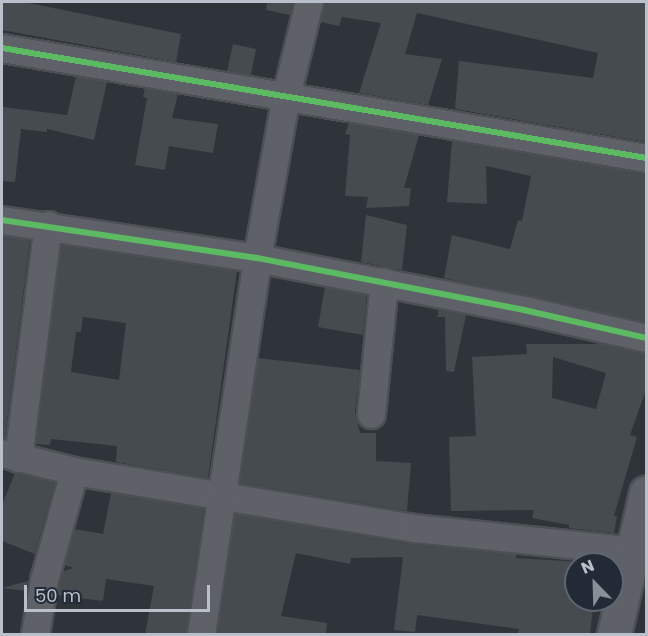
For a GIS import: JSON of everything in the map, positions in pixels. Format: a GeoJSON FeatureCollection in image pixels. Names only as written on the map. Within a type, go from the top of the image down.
{"type":"FeatureCollection","features":[{"type":"Feature","properties":{"kind":"street"},"geometry":{"type":"LineString","coordinates":[[201,634],[257,258],[286,96],[309,2]]}},
{"type":"Feature","properties":{"kind":"street"},"geometry":{"type":"LineString","coordinates":[[2,48],[646,158]]}},
{"type":"Feature","properties":{"kind":"street"},"geometry":{"type":"LineString","coordinates":[[2,220],[48,225],[257,258],[384,282],[646,338]]}},
{"type":"Feature","properties":{"kind":"street"},"geometry":{"type":"LineString","coordinates":[[48,225],[10,455],[74,471],[414,528],[639,551]]}},
{"type":"Feature","properties":{"kind":"street"},"geometry":{"type":"LineString","coordinates":[[371,414],[384,282]]}},
{"type":"Feature","properties":{"kind":"street"},"geometry":{"type":"LineString","coordinates":[[35,634],[44,580],[74,471]]}},
{"type":"Feature","properties":{"kind":"street"},"geometry":{"type":"LineString","coordinates":[[614,634],[639,551],[646,493]]}},
{"type":"Feature","properties":{"kind":"building"},"geometry":{"type":"Polygon","coordinates":[[[2,2],[24,2],[181,34],[176,62],[2,30],[2,2]]]}},
{"type":"Feature","properties":{"kind":"building"},"geometry":{"type":"Polygon","coordinates":[[[267,2],[293,2],[290,15],[266,10],[267,2]]]}},
{"type":"Feature","properties":{"kind":"building"},"geometry":{"type":"Polygon","coordinates":[[[324,2],[646,2],[646,142],[455,109],[459,61],[593,78],[598,53],[417,13],[405,54],[442,59],[428,105],[359,93],[381,23],[342,17],[339,26],[320,22],[324,2]]]}},
{"type":"Feature","properties":{"kind":"building"},"geometry":{"type":"Polygon","coordinates":[[[233,44],[256,49],[251,75],[227,71],[233,44]]]}},
{"type":"Feature","properties":{"kind":"building"},"geometry":{"type":"Polygon","coordinates":[[[76,77],[107,82],[94,140],[47,129],[47,132],[21,129],[15,182],[2,181],[2,107],[67,115],[76,77]]]}},
{"type":"Feature","properties":{"kind":"building"},"geometry":{"type":"Polygon","coordinates":[[[145,88],[178,94],[172,118],[218,124],[213,153],[169,146],[165,170],[135,165],[147,98],[143,97],[145,88]]]}},
{"type":"Feature","properties":{"kind":"building"},"geometry":{"type":"Polygon","coordinates":[[[349,123],[419,135],[404,188],[411,188],[409,206],[366,208],[368,197],[345,196],[350,135],[345,134],[349,123]]]}},
{"type":"Feature","properties":{"kind":"building"},"geometry":{"type":"Polygon","coordinates":[[[452,141],[646,173],[646,322],[444,278],[452,235],[510,249],[518,220],[522,221],[531,176],[486,166],[487,204],[447,202],[452,141]]]}},
{"type":"Feature","properties":{"kind":"building"},"geometry":{"type":"Polygon","coordinates":[[[366,215],[407,225],[402,270],[361,262],[366,215]]]}},
{"type":"Feature","properties":{"kind":"building"},"geometry":{"type":"Polygon","coordinates":[[[2,236],[30,240],[5,438],[2,438],[2,236]]]}},
{"type":"Feature","properties":{"kind":"building"},"geometry":{"type":"Polygon","coordinates":[[[61,245],[237,271],[208,478],[116,462],[117,446],[51,439],[50,445],[36,444],[61,245]],[[83,317],[81,332],[76,332],[71,372],[119,380],[126,323],[83,317]]]}},
{"type":"Feature","properties":{"kind":"building"},"geometry":{"type":"Polygon","coordinates":[[[325,287],[367,295],[363,335],[318,327],[325,287]]]}},
{"type":"Feature","properties":{"kind":"building"},"geometry":{"type":"Polygon","coordinates":[[[439,309],[466,315],[454,372],[446,371],[445,317],[437,317],[439,309]]]}},
{"type":"Feature","properties":{"kind":"building"},"geometry":{"type":"Polygon","coordinates":[[[526,344],[602,344],[646,353],[646,390],[630,435],[637,437],[614,516],[617,516],[614,533],[569,528],[569,525],[532,518],[534,510],[451,511],[449,437],[476,436],[472,357],[527,354],[526,344]],[[553,357],[552,398],[596,409],[606,373],[553,357]]]}},
{"type":"Feature","properties":{"kind":"building"},"geometry":{"type":"Polygon","coordinates":[[[258,358],[360,370],[355,412],[360,433],[376,433],[376,461],[411,463],[407,511],[239,483],[258,358]]]}},
{"type":"Feature","properties":{"kind":"building"},"geometry":{"type":"Polygon","coordinates":[[[15,473],[55,482],[35,554],[2,541],[2,505],[15,473]]]}},
{"type":"Feature","properties":{"kind":"building"},"geometry":{"type":"Polygon","coordinates":[[[111,493],[204,509],[186,634],[145,634],[154,586],[106,579],[103,601],[57,595],[63,571],[74,568],[64,565],[74,529],[103,534],[111,493]]]}},
{"type":"Feature","properties":{"kind":"building"},"geometry":{"type":"Polygon","coordinates":[[[235,514],[411,544],[516,554],[516,558],[564,561],[564,612],[593,612],[590,634],[518,634],[519,629],[417,615],[415,632],[394,630],[403,557],[351,558],[350,564],[296,553],[281,616],[327,623],[326,634],[217,634],[235,514]]]}},
{"type":"Feature","properties":{"kind":"building"},"geometry":{"type":"Polygon","coordinates":[[[28,581],[26,591],[2,588],[28,581]]]}},
{"type":"Feature","properties":{"kind":"cycle path"},"geometry":{"type":"LineString","coordinates":[[2,48],[646,158]]}},
{"type":"Feature","properties":{"kind":"cycle path"},"geometry":{"type":"LineString","coordinates":[[2,220],[257,258],[524,310],[646,338]]}}]}
